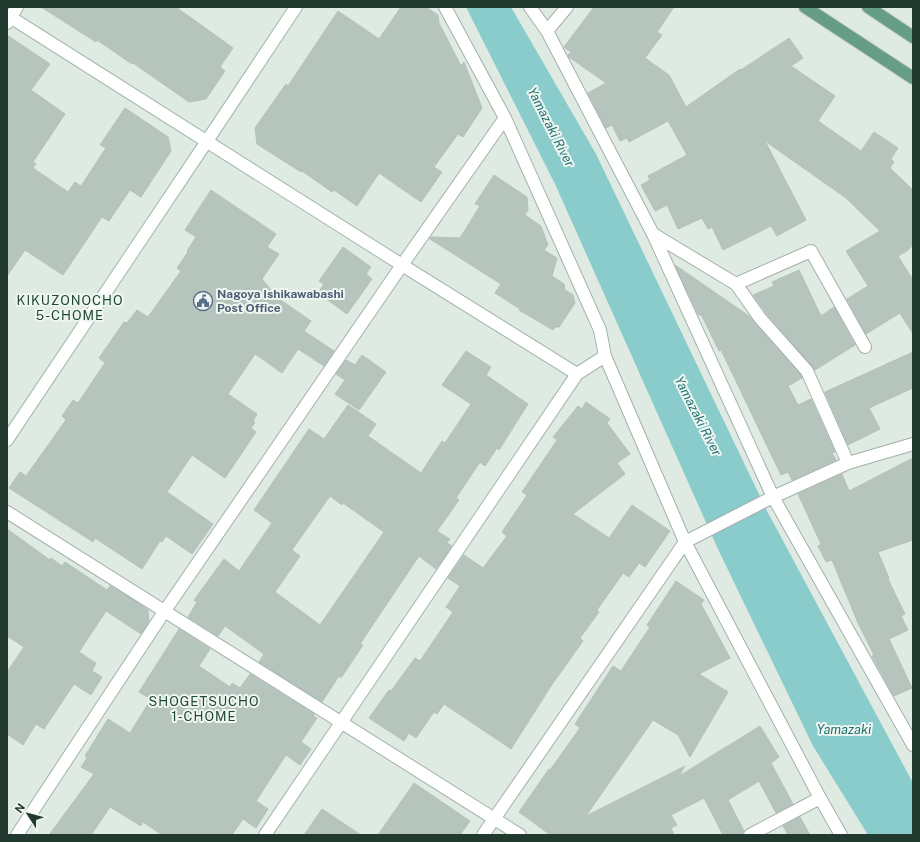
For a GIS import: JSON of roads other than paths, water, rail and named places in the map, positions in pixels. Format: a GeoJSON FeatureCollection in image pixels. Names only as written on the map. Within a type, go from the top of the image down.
{"type":"FeatureCollection","features":[{"type":"Feature","properties":{"kind":"main road"},"geometry":{"type":"LineString","coordinates":[[806,7],[913,78]]}},
{"type":"Feature","properties":{"kind":"main road"},"geometry":{"type":"LineString","coordinates":[[868,7],[913,37]]}},
{"type":"Feature","properties":{"kind":"street"},"geometry":{"type":"LineString","coordinates":[[7,440],[296,7]]}},
{"type":"Feature","properties":{"kind":"street"},"geometry":{"type":"LineString","coordinates":[[446,7],[505,118],[600,330],[605,356],[685,542],[820,798],[842,835]]}},
{"type":"Feature","properties":{"kind":"street"},"geometry":{"type":"LineString","coordinates":[[530,7],[547,30],[653,234],[770,499],[913,745]]}},
{"type":"Feature","properties":{"kind":"street"},"geometry":{"type":"LineString","coordinates":[[547,30],[567,7]]}},
{"type":"Feature","properties":{"kind":"street"},"geometry":{"type":"LineString","coordinates":[[10,15],[402,265],[578,374]]}},
{"type":"Feature","properties":{"kind":"street"},"geometry":{"type":"LineString","coordinates":[[17,835],[164,612],[402,265],[505,118]]}},
{"type":"Feature","properties":{"kind":"street"},"geometry":{"type":"LineString","coordinates":[[653,234],[736,284],[760,318],[807,371],[848,463]]}},
{"type":"Feature","properties":{"kind":"street"},"geometry":{"type":"LineString","coordinates":[[736,284],[810,251],[865,347]]}},
{"type":"Feature","properties":{"kind":"street"},"geometry":{"type":"LineString","coordinates":[[265,835],[578,374],[605,356]]}},
{"type":"Feature","properties":{"kind":"street"},"geometry":{"type":"LineString","coordinates":[[483,835],[685,542],[770,499],[848,463],[913,444]]}},
{"type":"Feature","properties":{"kind":"street"},"geometry":{"type":"LineString","coordinates":[[7,512],[520,835]]}},
{"type":"Feature","properties":{"kind":"street"},"geometry":{"type":"LineString","coordinates":[[750,835],[820,798]]}},
{"type":"Feature","properties":{"kind":"water","name":"Yamazaki"},"geometry":{"type":"Polygon","coordinates":[[[466,7],[511,7],[596,154],[767,511],[913,783],[913,835],[868,835],[813,746],[717,547],[555,184],[466,7]]]}},
{"type":"Feature","properties":{"kind":"place","name":"Nagoya Ishikawabashi Post Office"},"geometry":{"type":"Point","coordinates":[203,301]}},
{"type":"Feature","properties":{"kind":"district","name":"KIKUZONOCHO 5-CHOME"},"geometry":{"type":"Point","coordinates":[70,308]}},
{"type":"Feature","properties":{"kind":"district","name":"SHOGETSUCHO 1-CHOME"},"geometry":{"type":"Point","coordinates":[204,708]}},
{"type":"Feature","properties":{"kind":"water label","name":"Yamazaki River"},"geometry":{"type":"Point","coordinates":[551,127]}},
{"type":"Feature","properties":{"kind":"water label","name":"Yamazaki River"},"geometry":{"type":"Point","coordinates":[698,416]}}]}
